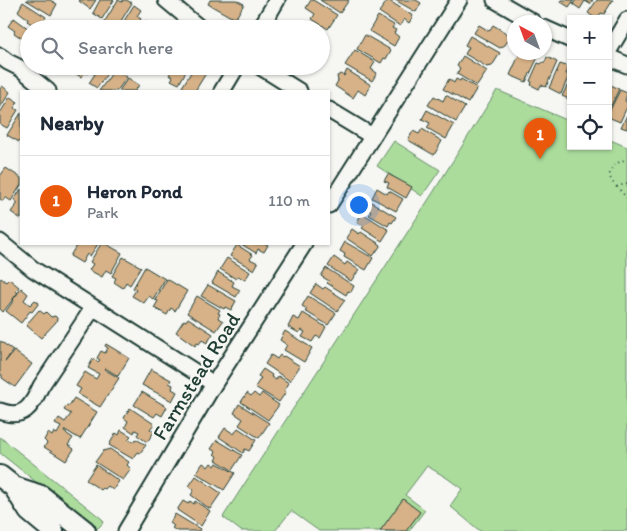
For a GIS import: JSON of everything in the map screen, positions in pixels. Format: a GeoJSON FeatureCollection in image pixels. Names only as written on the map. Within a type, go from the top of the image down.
{"type":"FeatureCollection","features":[{"type":"Feature","properties":{"kind":"main road"},"geometry":{"type":"LineString","coordinates":[[6,484],[28,511],[53,531]]}},
{"type":"Feature","properties":{"kind":"main road"},"geometry":{"type":"LineString","coordinates":[[6,484],[41,496],[85,531]]}},
{"type":"Feature","properties":{"kind":"street"},"geometry":{"type":"LineString","coordinates":[[166,0],[189,20]]}},
{"type":"Feature","properties":{"kind":"street"},"geometry":{"type":"LineString","coordinates":[[265,20],[277,0]]}},
{"type":"Feature","properties":{"kind":"street"},"geometry":{"type":"LineString","coordinates":[[330,203],[459,0]]}},
{"type":"Feature","properties":{"kind":"street"},"geometry":{"type":"LineString","coordinates":[[495,0],[521,15]]}},
{"type":"Feature","properties":{"kind":"street"},"geometry":{"type":"LineString","coordinates":[[612,45],[627,20]]}},
{"type":"Feature","properties":{"kind":"street"},"geometry":{"type":"LineString","coordinates":[[552,32],[567,38]]}},
{"type":"Feature","properties":{"kind":"street"},"geometry":{"type":"LineString","coordinates":[[0,56],[20,68]]}},
{"type":"Feature","properties":{"kind":"street"},"geometry":{"type":"LineString","coordinates":[[612,58],[627,65]]}},
{"type":"Feature","properties":{"kind":"street"},"geometry":{"type":"LineString","coordinates":[[29,75],[47,90]]}},
{"type":"Feature","properties":{"kind":"street"},"geometry":{"type":"LineString","coordinates":[[223,90],[232,75]]}},
{"type":"Feature","properties":{"kind":"street"},"geometry":{"type":"LineString","coordinates":[[273,75],[297,90]]}},
{"type":"Feature","properties":{"kind":"street"},"geometry":{"type":"LineString","coordinates":[[330,111],[372,136]]}},
{"type":"Feature","properties":{"kind":"street"},"geometry":{"type":"LineString","coordinates":[[0,242],[33,269],[214,384]]}},
{"type":"Feature","properties":{"kind":"street","name":"Farmstead Road"},"geometry":{"type":"LineString","coordinates":[[126,531],[214,384],[303,245]]}},
{"type":"Feature","properties":{"kind":"street"},"geometry":{"type":"LineString","coordinates":[[0,412],[15,415],[26,410],[35,400],[41,386],[93,308]]}},
{"type":"Feature","properties":{"kind":"path"},"geometry":{"type":"LineString","coordinates":[[627,159],[614,165],[609,177],[627,198]]}},
{"type":"Feature","properties":{"kind":"path"},"geometry":{"type":"LineString","coordinates":[[616,187],[627,183]]}},
{"type":"Feature","properties":{"kind":"green space"},"geometry":{"type":"Polygon","coordinates":[[[497,90],[567,120],[567,150],[612,150],[612,141],[627,147],[627,531],[480,531],[450,506],[462,489],[427,466],[405,495],[425,510],[409,531],[319,531],[291,511],[275,531],[241,531],[223,517],[431,196],[497,90]]]}},
{"type":"Feature","properties":{"kind":"green space"},"geometry":{"type":"Polygon","coordinates":[[[394,141],[440,170],[422,196],[377,166],[394,141]]]}},
{"type":"Feature","properties":{"kind":"green space"},"geometry":{"type":"Polygon","coordinates":[[[0,437],[104,522],[96,529],[0,453],[0,437]]]}},
{"type":"Feature","properties":{"kind":"building"},"geometry":{"type":"Polygon","coordinates":[[[26,0],[50,0],[57,4],[51,15],[26,0]]]}},
{"type":"Feature","properties":{"kind":"building"},"geometry":{"type":"Polygon","coordinates":[[[80,0],[96,0],[90,9],[80,0]]]}},
{"type":"Feature","properties":{"kind":"building"},"geometry":{"type":"Polygon","coordinates":[[[100,0],[114,0],[102,19],[93,13],[100,0]]]}},
{"type":"Feature","properties":{"kind":"building"},"geometry":{"type":"Polygon","coordinates":[[[118,0],[122,2],[126,0],[132,3],[122,20],[106,20],[118,0]]]}},
{"type":"Feature","properties":{"kind":"building"},"geometry":{"type":"Polygon","coordinates":[[[210,0],[236,0],[244,4],[237,16],[233,18],[208,4],[210,0]]]}},
{"type":"Feature","properties":{"kind":"building"},"geometry":{"type":"Polygon","coordinates":[[[311,0],[313,0],[337,15],[330,26],[330,20],[312,19],[315,14],[306,8],[311,0]]]}},
{"type":"Feature","properties":{"kind":"building"},"geometry":{"type":"Polygon","coordinates":[[[320,0],[349,0],[340,13],[320,0]]]}},
{"type":"Feature","properties":{"kind":"building"},"geometry":{"type":"Polygon","coordinates":[[[388,0],[413,16],[409,23],[404,19],[400,26],[379,12],[388,0]]]}},
{"type":"Feature","properties":{"kind":"building"},"geometry":{"type":"Polygon","coordinates":[[[395,0],[416,0],[421,3],[416,12],[395,0]]]}},
{"type":"Feature","properties":{"kind":"building"},"geometry":{"type":"Polygon","coordinates":[[[562,0],[574,0],[569,7],[561,2],[562,0]]]}},
{"type":"Feature","properties":{"kind":"building"},"geometry":{"type":"Polygon","coordinates":[[[576,0],[593,0],[590,4],[585,1],[580,9],[573,4],[576,0]]]}},
{"type":"Feature","properties":{"kind":"building"},"geometry":{"type":"Polygon","coordinates":[[[597,0],[613,0],[604,14],[591,15],[588,13],[597,0]]]}},
{"type":"Feature","properties":{"kind":"building"},"geometry":{"type":"Polygon","coordinates":[[[23,2],[46,17],[44,20],[28,20],[18,11],[23,2]]]}},
{"type":"Feature","properties":{"kind":"building"},"geometry":{"type":"Polygon","coordinates":[[[134,5],[141,10],[137,16],[140,20],[125,20],[134,5]]]}},
{"type":"Feature","properties":{"kind":"building"},"geometry":{"type":"Polygon","coordinates":[[[378,16],[394,25],[392,28],[396,30],[394,33],[399,37],[394,46],[369,31],[378,16]]]}},
{"type":"Feature","properties":{"kind":"building"},"geometry":{"type":"Polygon","coordinates":[[[14,18],[20,22],[20,37],[14,33],[15,31],[8,26],[14,18]]]}},
{"type":"Feature","properties":{"kind":"building"},"geometry":{"type":"Polygon","coordinates":[[[479,25],[489,31],[493,25],[507,34],[507,42],[500,48],[474,33],[479,25]]]}},
{"type":"Feature","properties":{"kind":"building"},"geometry":{"type":"Polygon","coordinates":[[[365,35],[391,50],[386,59],[384,58],[381,63],[357,49],[365,35]]]}},
{"type":"Feature","properties":{"kind":"building"},"geometry":{"type":"Polygon","coordinates":[[[470,36],[500,53],[492,66],[487,67],[465,54],[469,47],[465,45],[470,36]]]}},
{"type":"Feature","properties":{"kind":"building"},"geometry":{"type":"Polygon","coordinates":[[[355,50],[375,62],[371,69],[377,73],[372,81],[345,65],[355,50]]]}},
{"type":"Feature","properties":{"kind":"building"},"geometry":{"type":"Polygon","coordinates":[[[463,56],[487,71],[477,86],[457,74],[460,68],[457,66],[463,56]]]}},
{"type":"Feature","properties":{"kind":"building"},"geometry":{"type":"Polygon","coordinates":[[[517,60],[537,60],[526,82],[510,75],[517,60]]]}},
{"type":"Feature","properties":{"kind":"building"},"geometry":{"type":"Polygon","coordinates":[[[546,60],[552,60],[557,62],[546,87],[541,85],[539,89],[531,85],[532,82],[530,81],[538,63],[545,62],[546,60]]]}},
{"type":"Feature","properties":{"kind":"building"},"geometry":{"type":"Polygon","coordinates":[[[560,64],[567,66],[567,80],[561,94],[549,88],[560,64]]]}},
{"type":"Feature","properties":{"kind":"building"},"geometry":{"type":"Polygon","coordinates":[[[347,70],[371,85],[365,95],[358,90],[353,98],[335,86],[338,81],[337,76],[341,74],[344,76],[347,70]]]}},
{"type":"Feature","properties":{"kind":"building"},"geometry":{"type":"Polygon","coordinates":[[[94,75],[106,75],[97,88],[89,83],[94,75]]]}},
{"type":"Feature","properties":{"kind":"building"},"geometry":{"type":"Polygon","coordinates":[[[111,75],[124,75],[127,77],[118,90],[100,90],[111,75]]]}},
{"type":"Feature","properties":{"kind":"building"},"geometry":{"type":"Polygon","coordinates":[[[169,75],[184,75],[179,84],[171,80],[173,77],[169,75]]]}},
{"type":"Feature","properties":{"kind":"building"},"geometry":{"type":"Polygon","coordinates":[[[189,75],[205,75],[196,90],[187,90],[182,87],[189,75]]]}},
{"type":"Feature","properties":{"kind":"building"},"geometry":{"type":"Polygon","coordinates":[[[128,78],[139,85],[136,90],[120,90],[128,78]]]}},
{"type":"Feature","properties":{"kind":"building"},"geometry":{"type":"Polygon","coordinates":[[[449,79],[454,83],[456,79],[460,81],[461,79],[477,88],[468,103],[443,89],[449,79]]]}},
{"type":"Feature","properties":{"kind":"building"},"geometry":{"type":"Polygon","coordinates":[[[2,86],[10,92],[0,108],[0,89],[2,86]]]}},
{"type":"Feature","properties":{"kind":"building"},"geometry":{"type":"Polygon","coordinates":[[[567,86],[567,98],[562,96],[567,86]]]}},
{"type":"Feature","properties":{"kind":"building"},"geometry":{"type":"Polygon","coordinates":[[[612,86],[619,89],[612,104],[612,86]]]}},
{"type":"Feature","properties":{"kind":"building"},"geometry":{"type":"Polygon","coordinates":[[[620,90],[627,93],[625,101],[627,102],[627,107],[620,122],[612,119],[612,106],[620,90]]]}},
{"type":"Feature","properties":{"kind":"building"},"geometry":{"type":"Polygon","coordinates":[[[446,95],[465,107],[456,122],[428,105],[434,96],[443,101],[446,95]]]}},
{"type":"Feature","properties":{"kind":"building"},"geometry":{"type":"Polygon","coordinates":[[[10,97],[18,102],[14,108],[18,110],[7,128],[0,124],[0,113],[10,97]]]}},
{"type":"Feature","properties":{"kind":"building"},"geometry":{"type":"Polygon","coordinates":[[[427,110],[454,125],[446,139],[427,128],[430,123],[422,119],[427,110]]]}},
{"type":"Feature","properties":{"kind":"building"},"geometry":{"type":"Polygon","coordinates":[[[20,115],[20,140],[19,142],[7,135],[20,115]]]}},
{"type":"Feature","properties":{"kind":"building"},"geometry":{"type":"Polygon","coordinates":[[[627,115],[627,129],[621,127],[627,115]]]}},
{"type":"Feature","properties":{"kind":"building"},"geometry":{"type":"Polygon","coordinates":[[[422,129],[442,141],[434,155],[408,140],[413,131],[419,134],[422,129]]]}},
{"type":"Feature","properties":{"kind":"building"},"geometry":{"type":"Polygon","coordinates":[[[6,168],[20,177],[20,187],[11,201],[5,197],[3,201],[0,199],[0,176],[6,168]]]}},
{"type":"Feature","properties":{"kind":"building"},"geometry":{"type":"Polygon","coordinates":[[[388,174],[412,187],[406,198],[387,187],[389,183],[384,181],[388,174]]]}},
{"type":"Feature","properties":{"kind":"building"},"geometry":{"type":"Polygon","coordinates":[[[377,188],[387,194],[389,191],[403,199],[396,211],[372,198],[377,188]]]}},
{"type":"Feature","properties":{"kind":"building"},"geometry":{"type":"Polygon","coordinates":[[[20,191],[20,218],[11,212],[18,203],[14,200],[20,191]]]}},
{"type":"Feature","properties":{"kind":"building"},"geometry":{"type":"Polygon","coordinates":[[[368,200],[396,217],[392,223],[390,222],[388,226],[369,215],[371,212],[363,207],[368,200]]]}},
{"type":"Feature","properties":{"kind":"building"},"geometry":{"type":"Polygon","coordinates":[[[362,213],[389,230],[382,241],[362,228],[364,226],[357,222],[362,213]]]}},
{"type":"Feature","properties":{"kind":"building"},"geometry":{"type":"Polygon","coordinates":[[[352,229],[359,234],[361,232],[381,245],[373,256],[346,238],[352,229]]]}},
{"type":"Feature","properties":{"kind":"building"},"geometry":{"type":"Polygon","coordinates":[[[345,242],[373,258],[366,270],[344,257],[345,254],[340,251],[345,242]]]}},
{"type":"Feature","properties":{"kind":"building"},"geometry":{"type":"Polygon","coordinates":[[[74,245],[97,245],[90,256],[87,254],[82,263],[70,256],[76,246],[74,245]]]}},
{"type":"Feature","properties":{"kind":"building"},"geometry":{"type":"Polygon","coordinates":[[[100,245],[108,245],[122,253],[111,273],[106,270],[102,277],[89,270],[93,264],[90,262],[100,245]]]}},
{"type":"Feature","properties":{"kind":"building"},"geometry":{"type":"Polygon","coordinates":[[[237,245],[253,255],[250,259],[258,263],[254,270],[230,256],[237,245]]]}},
{"type":"Feature","properties":{"kind":"building"},"geometry":{"type":"Polygon","coordinates":[[[243,245],[268,245],[264,252],[258,249],[256,253],[243,245]]]}},
{"type":"Feature","properties":{"kind":"building"},"geometry":{"type":"Polygon","coordinates":[[[123,257],[141,267],[130,285],[126,282],[123,288],[114,282],[116,278],[112,276],[123,257]]]}},
{"type":"Feature","properties":{"kind":"building"},"geometry":{"type":"Polygon","coordinates":[[[334,257],[345,265],[347,262],[359,270],[351,281],[328,266],[334,257]]]}},
{"type":"Feature","properties":{"kind":"building"},"geometry":{"type":"Polygon","coordinates":[[[227,258],[250,272],[245,280],[238,276],[236,279],[220,269],[227,258]]]}},
{"type":"Feature","properties":{"kind":"building"},"geometry":{"type":"Polygon","coordinates":[[[145,267],[165,279],[153,299],[149,296],[144,303],[132,296],[136,290],[133,288],[145,267]]]}},
{"type":"Feature","properties":{"kind":"building"},"geometry":{"type":"Polygon","coordinates":[[[326,268],[354,286],[351,292],[348,291],[346,295],[327,283],[329,281],[321,276],[326,268]]]}},
{"type":"Feature","properties":{"kind":"building"},"geometry":{"type":"Polygon","coordinates":[[[218,272],[234,282],[232,286],[240,290],[236,297],[212,283],[218,272]]]}},
{"type":"Feature","properties":{"kind":"building"},"geometry":{"type":"Polygon","coordinates":[[[1,278],[6,282],[9,279],[19,287],[16,291],[18,293],[3,312],[0,309],[1,278]]]}},
{"type":"Feature","properties":{"kind":"building"},"geometry":{"type":"Polygon","coordinates":[[[167,279],[187,291],[175,311],[171,308],[167,315],[154,308],[158,301],[155,300],[167,279]]]}},
{"type":"Feature","properties":{"kind":"building"},"geometry":{"type":"Polygon","coordinates":[[[316,284],[323,289],[325,287],[345,300],[337,311],[310,293],[316,284]]]}},
{"type":"Feature","properties":{"kind":"building"},"geometry":{"type":"Polygon","coordinates":[[[208,285],[236,301],[231,310],[225,307],[224,309],[201,296],[208,285]]]}},
{"type":"Feature","properties":{"kind":"building"},"geometry":{"type":"Polygon","coordinates":[[[21,288],[28,294],[24,300],[30,305],[35,300],[39,303],[21,323],[6,311],[21,288]]]}},
{"type":"Feature","properties":{"kind":"building"},"geometry":{"type":"Polygon","coordinates":[[[197,296],[220,310],[218,318],[223,321],[216,331],[187,313],[197,296]]]}},
{"type":"Feature","properties":{"kind":"building"},"geometry":{"type":"Polygon","coordinates":[[[308,296],[336,313],[328,325],[305,311],[307,309],[302,306],[308,296]]]}},
{"type":"Feature","properties":{"kind":"building"},"geometry":{"type":"Polygon","coordinates":[[[39,310],[44,314],[46,312],[51,317],[55,316],[57,318],[56,322],[41,338],[26,325],[39,310]]]}},
{"type":"Feature","properties":{"kind":"building"},"geometry":{"type":"Polygon","coordinates":[[[303,313],[326,327],[320,338],[316,336],[312,342],[302,337],[305,332],[301,330],[299,333],[288,327],[293,317],[299,320],[303,313]]]}},
{"type":"Feature","properties":{"kind":"building"},"geometry":{"type":"Polygon","coordinates":[[[188,318],[213,334],[207,343],[202,340],[195,346],[176,332],[184,320],[186,321],[188,318]]]}},
{"type":"Feature","properties":{"kind":"building"},"geometry":{"type":"Polygon","coordinates":[[[285,331],[312,348],[304,362],[284,350],[287,345],[280,340],[285,331]]]}},
{"type":"Feature","properties":{"kind":"building"},"geometry":{"type":"Polygon","coordinates":[[[0,341],[13,350],[5,362],[14,351],[32,364],[15,387],[2,378],[0,374],[0,341]]]}},
{"type":"Feature","properties":{"kind":"building"},"geometry":{"type":"Polygon","coordinates":[[[106,344],[129,358],[118,376],[104,369],[119,378],[100,407],[78,394],[81,389],[76,386],[85,372],[96,379],[99,374],[88,368],[93,359],[98,362],[100,360],[97,358],[101,351],[105,353],[108,348],[105,346],[106,344]]]}},
{"type":"Feature","properties":{"kind":"building"},"geometry":{"type":"Polygon","coordinates":[[[271,355],[277,359],[280,355],[284,356],[300,366],[290,381],[265,364],[271,355]]]}},
{"type":"Feature","properties":{"kind":"building"},"geometry":{"type":"Polygon","coordinates":[[[151,369],[171,380],[169,383],[173,385],[172,389],[177,392],[172,401],[142,385],[151,369]]]}},
{"type":"Feature","properties":{"kind":"building"},"geometry":{"type":"Polygon","coordinates":[[[263,369],[276,380],[278,376],[289,383],[284,391],[286,392],[279,402],[255,387],[261,378],[258,376],[263,369]]]}},
{"type":"Feature","properties":{"kind":"building"},"geometry":{"type":"Polygon","coordinates":[[[142,392],[167,407],[162,416],[157,413],[154,417],[134,405],[142,392]]]}},
{"type":"Feature","properties":{"kind":"building"},"geometry":{"type":"Polygon","coordinates":[[[247,393],[251,396],[254,393],[259,397],[262,393],[279,405],[268,420],[241,402],[247,393]]]}},
{"type":"Feature","properties":{"kind":"building"},"geometry":{"type":"Polygon","coordinates":[[[74,398],[97,412],[80,439],[65,430],[64,432],[73,438],[68,445],[74,449],[66,461],[44,447],[47,443],[44,440],[48,433],[52,436],[54,432],[57,434],[61,427],[55,424],[59,418],[65,422],[71,414],[64,410],[74,398]]]}},
{"type":"Feature","properties":{"kind":"building"},"geometry":{"type":"Polygon","coordinates":[[[239,404],[269,423],[259,438],[239,425],[243,419],[234,413],[239,404]]]}},
{"type":"Feature","properties":{"kind":"building"},"geometry":{"type":"Polygon","coordinates":[[[130,408],[154,424],[150,429],[154,432],[147,442],[137,435],[139,432],[135,430],[134,433],[125,427],[128,421],[124,418],[130,408]]]}},
{"type":"Feature","properties":{"kind":"building"},"geometry":{"type":"Polygon","coordinates":[[[225,428],[234,434],[238,428],[256,440],[249,451],[245,449],[243,453],[219,437],[225,428]]]}},
{"type":"Feature","properties":{"kind":"building"},"geometry":{"type":"Polygon","coordinates":[[[121,430],[131,436],[128,439],[134,442],[136,439],[146,445],[133,459],[109,445],[116,433],[119,435],[121,430]]]}},
{"type":"Feature","properties":{"kind":"building"},"geometry":{"type":"Polygon","coordinates":[[[217,440],[242,455],[232,470],[216,460],[218,457],[214,454],[216,452],[211,449],[217,440]]]}},
{"type":"Feature","properties":{"kind":"building"},"geometry":{"type":"Polygon","coordinates":[[[110,449],[129,462],[127,465],[131,469],[123,480],[95,462],[103,451],[110,449]]]}},
{"type":"Feature","properties":{"kind":"building"},"geometry":{"type":"Polygon","coordinates":[[[203,463],[208,467],[211,463],[215,466],[217,463],[235,473],[224,490],[196,473],[203,463]]]}},
{"type":"Feature","properties":{"kind":"building"},"geometry":{"type":"Polygon","coordinates":[[[96,465],[119,481],[113,490],[108,486],[101,490],[86,480],[96,465]]]}},
{"type":"Feature","properties":{"kind":"building"},"geometry":{"type":"Polygon","coordinates":[[[196,476],[221,493],[210,509],[191,495],[194,490],[189,486],[196,476]]]}},
{"type":"Feature","properties":{"kind":"building"},"geometry":{"type":"Polygon","coordinates":[[[403,499],[420,512],[406,531],[380,531],[403,499]]]}},
{"type":"Feature","properties":{"kind":"building"},"geometry":{"type":"Polygon","coordinates":[[[183,501],[188,504],[190,501],[194,504],[195,501],[210,511],[201,526],[177,510],[183,501]]]}},
{"type":"Feature","properties":{"kind":"building"},"geometry":{"type":"Polygon","coordinates":[[[175,514],[200,529],[199,531],[177,531],[172,528],[174,526],[170,523],[175,514]]]}},
{"type":"Feature","properties":{"kind":"place","name":"Heron Pond"},"geometry":{"type":"Point","coordinates":[540,159]}}]}
